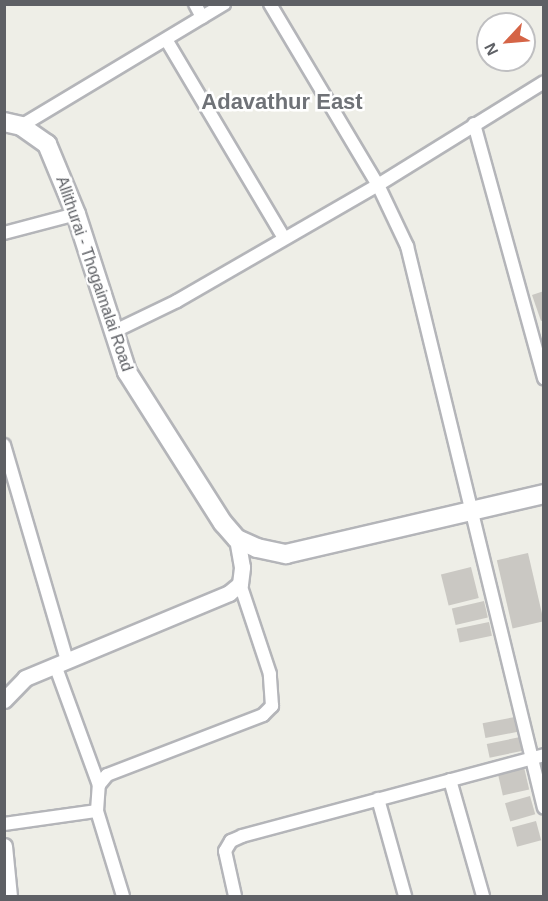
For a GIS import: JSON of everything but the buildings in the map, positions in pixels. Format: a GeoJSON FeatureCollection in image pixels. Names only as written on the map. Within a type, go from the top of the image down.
{"type":"FeatureCollection","features":[{"type":"Feature","properties":{"kind":"main road","name":"Allithurai - Thogaimalai Road"},"geometry":{"type":"LineString","coordinates":[[13,124],[47,144],[76,214],[127,372],[223,523],[237,538],[257,548],[286,554],[543,495]]}},
{"type":"Feature","properties":{"kind":"street"},"geometry":{"type":"LineString","coordinates":[[195,4],[202,17]]}},
{"type":"Feature","properties":{"kind":"street"},"geometry":{"type":"LineString","coordinates":[[13,124],[167,41],[224,4]]}},
{"type":"Feature","properties":{"kind":"street"},"geometry":{"type":"LineString","coordinates":[[270,4],[378,185],[407,246],[543,808]]}},
{"type":"Feature","properties":{"kind":"street"},"geometry":{"type":"LineString","coordinates":[[167,41],[284,238]]}},
{"type":"Feature","properties":{"kind":"street"},"geometry":{"type":"LineString","coordinates":[[113,332],[177,301],[378,185],[543,82]]}},
{"type":"Feature","properties":{"kind":"street"},"geometry":{"type":"LineString","coordinates":[[474,124],[543,379]]}},
{"type":"Feature","properties":{"kind":"street"},"geometry":{"type":"LineString","coordinates":[[4,233],[76,214]]}},
{"type":"Feature","properties":{"kind":"street"},"geometry":{"type":"LineString","coordinates":[[4,445],[61,663],[99,785],[97,811],[123,897]]}},
{"type":"Feature","properties":{"kind":"street"},"geometry":{"type":"LineString","coordinates":[[99,785],[107,775],[263,715],[272,706],[270,674],[240,584],[242,567],[237,538]]}},
{"type":"Feature","properties":{"kind":"street"},"geometry":{"type":"LineString","coordinates":[[4,700],[25,678],[229,593],[240,584]]}},
{"type":"Feature","properties":{"kind":"street"},"geometry":{"type":"LineString","coordinates":[[235,897],[225,858],[231,841],[543,755]]}},
{"type":"Feature","properties":{"kind":"street"},"geometry":{"type":"LineString","coordinates":[[450,780],[483,897]]}},
{"type":"Feature","properties":{"kind":"street"},"geometry":{"type":"LineString","coordinates":[[378,800],[405,897]]}},
{"type":"Feature","properties":{"kind":"street"},"geometry":{"type":"LineString","coordinates":[[4,824],[97,811]]}},
{"type":"Feature","properties":{"kind":"street"},"geometry":{"type":"LineString","coordinates":[[4,846],[9,897]]}},
{"type":"Feature","properties":{"kind":"district","name":"Adavathur East"},"geometry":{"type":"Point","coordinates":[282,102]}}]}
